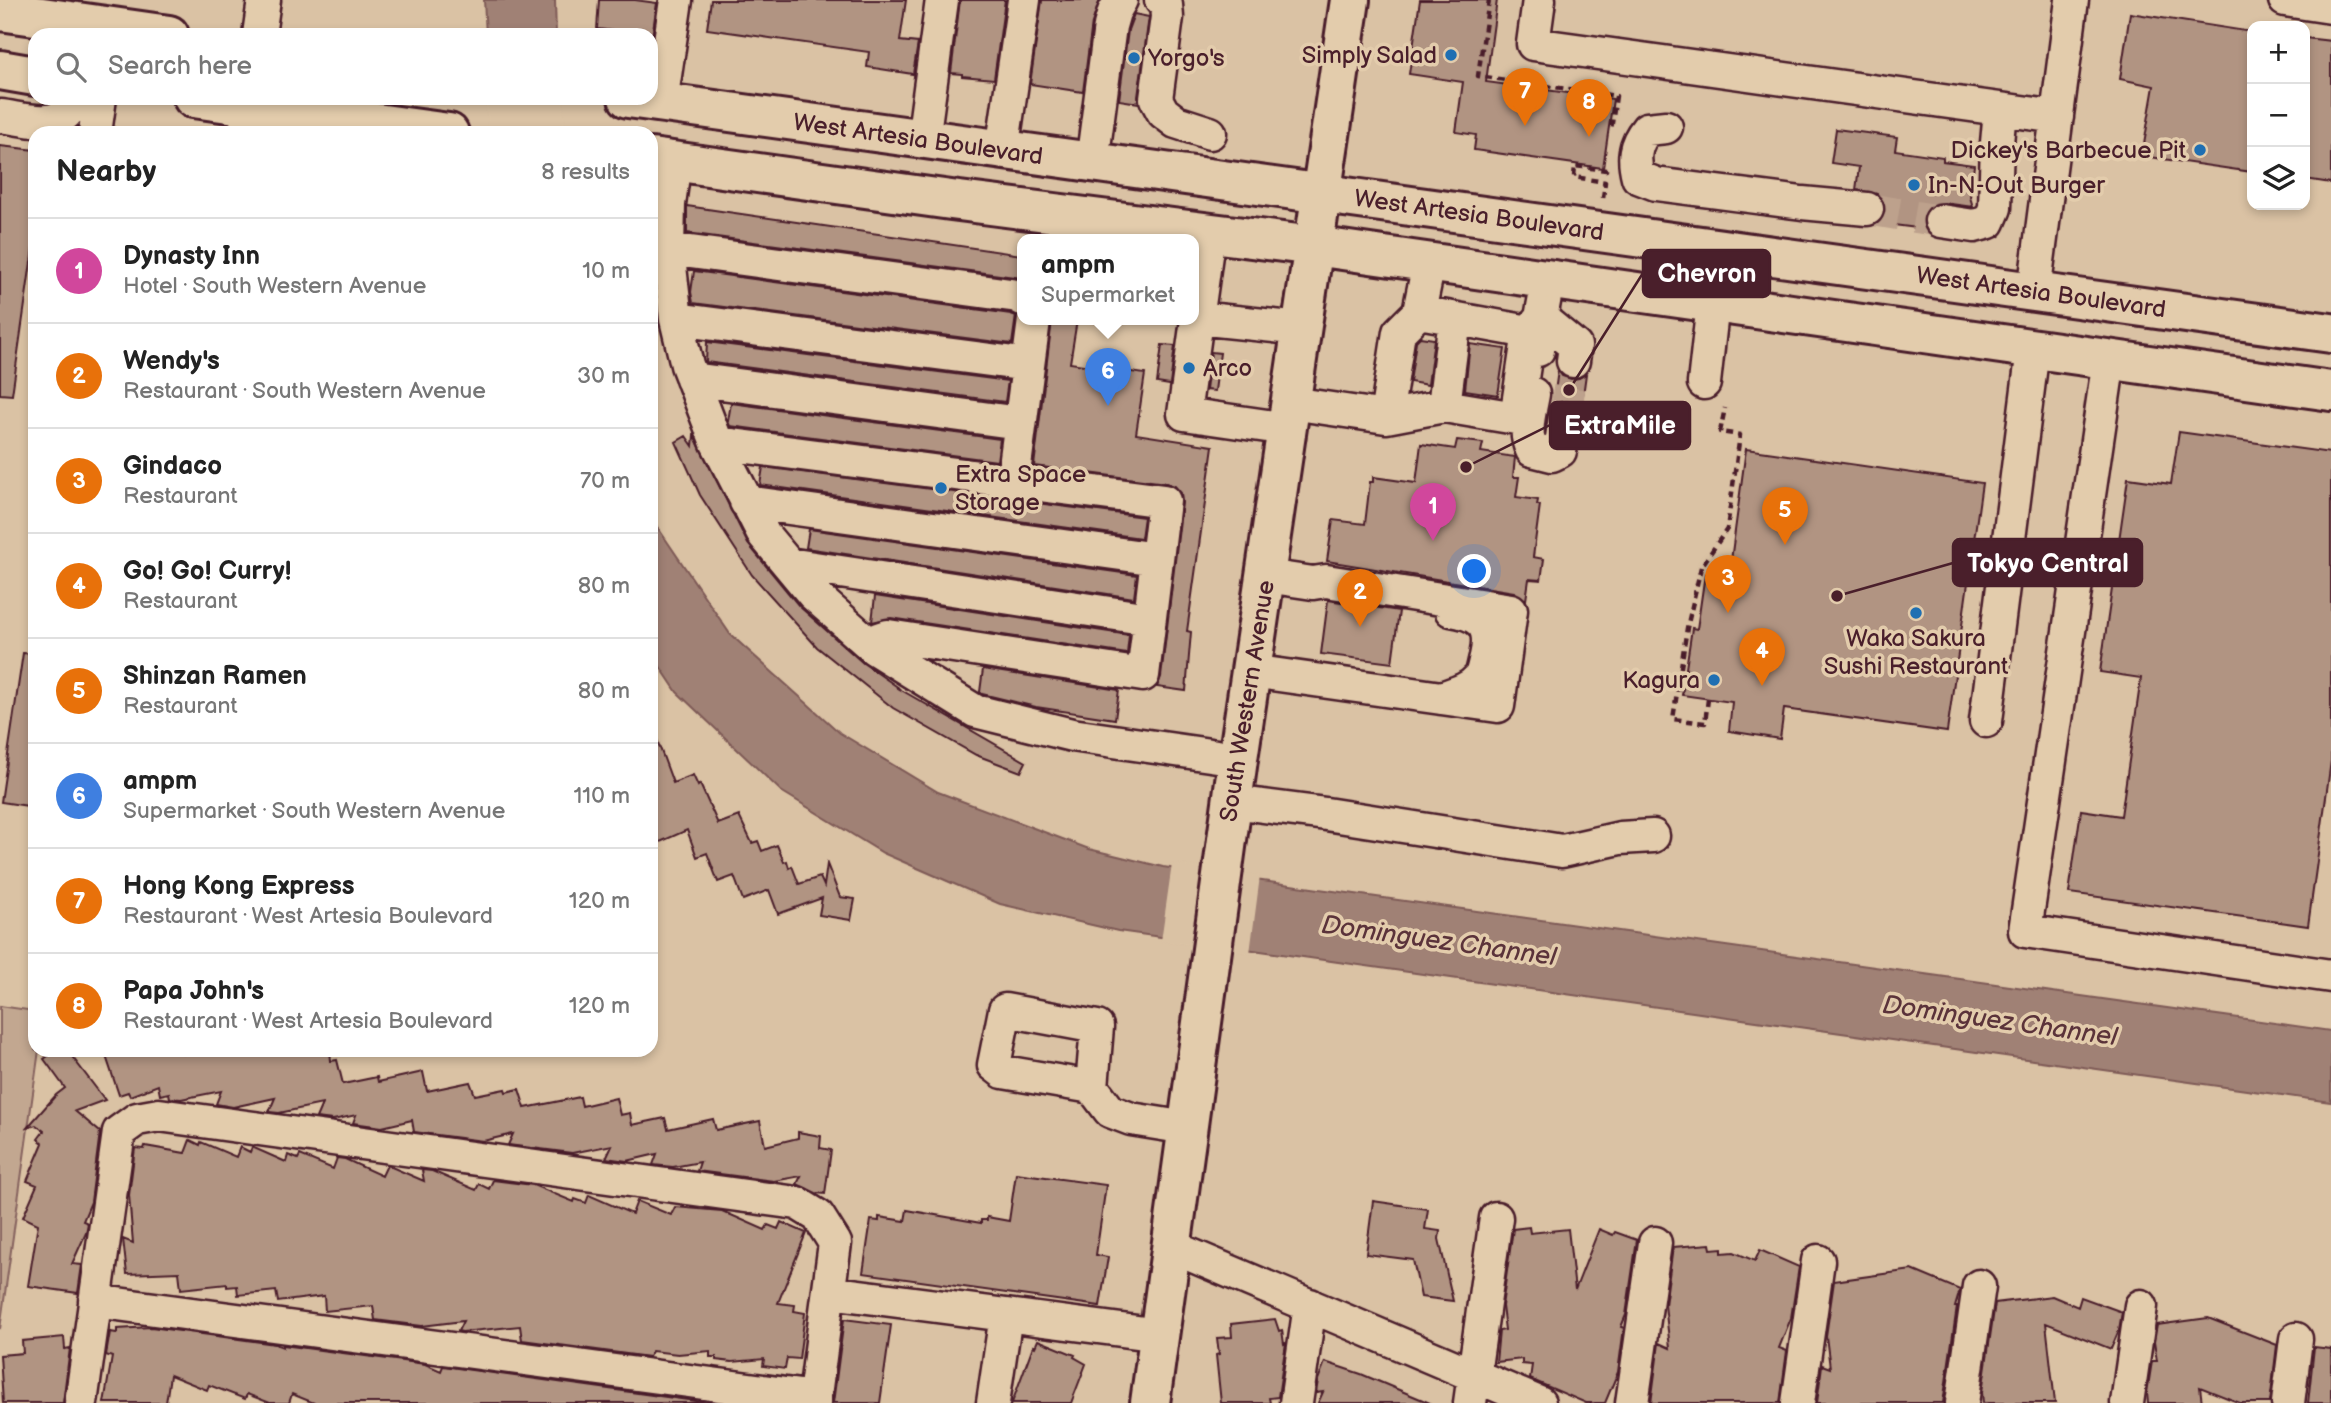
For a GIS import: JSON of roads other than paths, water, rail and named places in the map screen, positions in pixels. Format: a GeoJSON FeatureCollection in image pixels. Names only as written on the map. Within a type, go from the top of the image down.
{"type":"FeatureCollection","features":[{"type":"Feature","properties":{"kind":"main road","name":"South Western Avenue"},"geometry":{"type":"LineString","coordinates":[[1150,1403],[1223,863],[1350,0]]}},
{"type":"Feature","properties":{"kind":"main road"},"geometry":{"type":"LineString","coordinates":[[0,11],[120,28]]}},
{"type":"Feature","properties":{"kind":"main road"},"geometry":{"type":"LineString","coordinates":[[0,70],[28,74]]}},
{"type":"Feature","properties":{"kind":"main road","name":"West Artesia Boulevard"},"geometry":{"type":"LineString","coordinates":[[658,102],[2331,333]]}},
{"type":"Feature","properties":{"kind":"main road"},"geometry":{"type":"LineString","coordinates":[[211,105],[247,119],[348,126]]}},
{"type":"Feature","properties":{"kind":"main road"},"geometry":{"type":"LineString","coordinates":[[663,160],[1430,262],[2331,391]]}},
{"type":"Feature","properties":{"kind":"main road"},"geometry":{"type":"LineString","coordinates":[[2033,349],[2034,292]]}},
{"type":"Feature","properties":{"kind":"street"},"geometry":{"type":"LineString","coordinates":[[260,28],[264,0]]}},
{"type":"Feature","properties":{"kind":"street"},"geometry":{"type":"LineString","coordinates":[[658,56],[676,0]]}},
{"type":"Feature","properties":{"kind":"street"},"geometry":{"type":"LineString","coordinates":[[923,140],[942,0]]}},
{"type":"Feature","properties":{"kind":"street"},"geometry":{"type":"LineString","coordinates":[[1002,151],[1024,0]]}},
{"type":"Feature","properties":{"kind":"street"},"geometry":{"type":"LineString","coordinates":[[1092,163],[1110,26],[1121,0]]}},
{"type":"Feature","properties":{"kind":"street"},"geometry":{"type":"LineString","coordinates":[[1161,0],[1166,5],[1167,17],[1156,99],[1163,112],[1176,122],[1210,133]]}},
{"type":"Feature","properties":{"kind":"street"},"geometry":{"type":"LineString","coordinates":[[1539,0],[1533,44],[2057,117]]}},
{"type":"Feature","properties":{"kind":"street"},"geometry":{"type":"LineString","coordinates":[[2034,292],[2072,0]]}},
{"type":"Feature","properties":{"kind":"street"},"geometry":{"type":"LineString","coordinates":[[2286,0],[2331,7]]}},
{"type":"Feature","properties":{"kind":"street"},"geometry":{"type":"LineString","coordinates":[[0,116],[48,121],[61,119],[71,110],[72,105]]}},
{"type":"Feature","properties":{"kind":"street"},"geometry":{"type":"LineString","coordinates":[[96,126],[99,105]]}},
{"type":"Feature","properties":{"kind":"street"},"geometry":{"type":"LineString","coordinates":[[1941,221],[1974,226],[1989,222],[1995,208],[2000,110]]}},
{"type":"Feature","properties":{"kind":"street"},"geometry":{"type":"LineString","coordinates":[[1666,127],[1647,129],[1638,140],[1633,161],[1638,177],[1669,186],[1867,209]]}},
{"type":"Feature","properties":{"kind":"street"},"geometry":{"type":"LineString","coordinates":[[663,160],[669,204],[668,249],[676,319],[692,379],[717,443],[764,535],[813,594],[875,649],[975,711],[1072,735],[1238,759]]}},
{"type":"Feature","properties":{"kind":"street"},"geometry":{"type":"LineString","coordinates":[[1199,304],[1209,233]]}},
{"type":"Feature","properties":{"kind":"street"},"geometry":{"type":"LineString","coordinates":[[668,249],[1017,296]]}},
{"type":"Feature","properties":{"kind":"street"},"geometry":{"type":"LineString","coordinates":[[1386,417],[1399,332],[1419,312],[1430,262]]}},
{"type":"Feature","properties":{"kind":"street"},"geometry":{"type":"LineString","coordinates":[[1196,325],[1184,414],[1386,417],[1444,407],[1516,418],[1535,325],[1548,280]]}},
{"type":"Feature","properties":{"kind":"street"},"geometry":{"type":"LineString","coordinates":[[1703,383],[1713,303]]}},
{"type":"Feature","properties":{"kind":"street"},"geometry":{"type":"LineString","coordinates":[[1419,312],[1455,319],[1535,325],[1575,346],[1573,360]]}},
{"type":"Feature","properties":{"kind":"street"},"geometry":{"type":"LineString","coordinates":[[1199,318],[1302,329]]}},
{"type":"Feature","properties":{"kind":"street"},"geometry":{"type":"LineString","coordinates":[[676,319],[1028,365]]}},
{"type":"Feature","properties":{"kind":"street"},"geometry":{"type":"LineString","coordinates":[[1444,407],[1455,319]]}},
{"type":"Feature","properties":{"kind":"street"},"geometry":{"type":"LineString","coordinates":[[1013,481],[1033,325]]}},
{"type":"Feature","properties":{"kind":"street"},"geometry":{"type":"LineString","coordinates":[[1535,325],[1539,353],[1527,430],[1532,450],[1552,455],[1560,451],[1565,419]]}},
{"type":"Feature","properties":{"kind":"street"},"geometry":{"type":"LineString","coordinates":[[1986,721],[2033,349]]}},
{"type":"Feature","properties":{"kind":"street"},"geometry":{"type":"LineString","coordinates":[[2109,359],[2025,932],[2331,976]]}},
{"type":"Feature","properties":{"kind":"street"},"geometry":{"type":"LineString","coordinates":[[692,379],[1020,423]]}},
{"type":"Feature","properties":{"kind":"street"},"geometry":{"type":"LineString","coordinates":[[717,443],[1164,501],[1143,675],[888,636],[879,639],[875,649]]}},
{"type":"Feature","properties":{"kind":"street"},"geometry":{"type":"LineString","coordinates":[[746,502],[1157,559]]}},
{"type":"Feature","properties":{"kind":"street"},"geometry":{"type":"LineString","coordinates":[[788,565],[1149,619]]}},
{"type":"Feature","properties":{"kind":"street"},"geometry":{"type":"LineString","coordinates":[[1251,671],[1498,706],[1511,610],[1326,582],[1313,583],[1266,576]]}},
{"type":"Feature","properties":{"kind":"street"},"geometry":{"type":"LineString","coordinates":[[1313,583],[1324,590],[1471,613],[1483,624],[1488,635],[1481,676],[1464,691],[1441,698]]}},
{"type":"Feature","properties":{"kind":"street"},"geometry":{"type":"LineString","coordinates":[[1232,803],[1326,814],[1562,851],[1620,838],[1653,836]]}},
{"type":"Feature","properties":{"kind":"street"},"geometry":{"type":"LineString","coordinates":[[1092,1087],[1110,1111],[1131,1119],[1187,1128]]}},
{"type":"Feature","properties":{"kind":"street"},"geometry":{"type":"LineString","coordinates":[[81,1403],[95,1301],[119,1132],[137,1119],[159,1115],[797,1203],[818,1216],[835,1243],[814,1400],[95,1301]]}},
{"type":"Feature","properties":{"kind":"street"},"geometry":{"type":"LineString","coordinates":[[1472,1389],[1496,1219]]}},
{"type":"Feature","properties":{"kind":"street"},"geometry":{"type":"LineString","coordinates":[[1632,1403],[1655,1243]]}},
{"type":"Feature","properties":{"kind":"street"},"geometry":{"type":"LineString","coordinates":[[1172,1247],[1310,1305],[1472,1389],[1539,1403]]}},
{"type":"Feature","properties":{"kind":"street"},"geometry":{"type":"LineString","coordinates":[[1798,1403],[1818,1261]]}},
{"type":"Feature","properties":{"kind":"street"},"geometry":{"type":"LineString","coordinates":[[1962,1403],[1979,1286]]}},
{"type":"Feature","properties":{"kind":"street"},"geometry":{"type":"LineString","coordinates":[[829,1292],[1160,1335]]}},
{"type":"Feature","properties":{"kind":"street"},"geometry":{"type":"LineString","coordinates":[[1296,1403],[1310,1305]]}},
{"type":"Feature","properties":{"kind":"street"},"geometry":{"type":"LineString","coordinates":[[2127,1403],[2141,1306]]}},
{"type":"Feature","properties":{"kind":"street"},"geometry":{"type":"LineString","coordinates":[[993,1403],[1006,1315]]}},
{"type":"Feature","properties":{"kind":"street"},"geometry":{"type":"LineString","coordinates":[[2288,1403],[2296,1339]]}},
{"type":"Feature","properties":{"kind":"water"},"geometry":{"type":"Polygon","coordinates":[[[484,0],[555,0],[556,28],[486,28],[484,0]]]}},
{"type":"Feature","properties":{"kind":"water","name":"Dominguez Channel"},"geometry":{"type":"Polygon","coordinates":[[[658,528],[730,634],[840,733],[938,792],[1089,849],[1163,867],[2331,1031],[2331,1102],[1118,931],[1000,904],[883,853],[781,791],[677,692],[658,664],[658,528]]]}},
{"type":"Feature","properties":{"kind":"tunnel"},"geometry":{"type":"LineString","coordinates":[[1867,209],[1941,221]]}},
{"type":"Feature","properties":{"kind":"tunnel"},"geometry":{"type":"LineString","coordinates":[[1565,419],[1573,361]]}},
{"type":"Feature","properties":{"kind":"place","name":"Simply Salad"},"geometry":{"type":"Point","coordinates":[1451,55]}},
{"type":"Feature","properties":{"kind":"place","name":"Yorgo's"},"geometry":{"type":"Point","coordinates":[1134,58]}},
{"type":"Feature","properties":{"kind":"place","name":"Hong Kong Express"},"geometry":{"type":"Point","coordinates":[1525,126]}},
{"type":"Feature","properties":{"kind":"place","name":"Papa John's"},"geometry":{"type":"Point","coordinates":[1589,137]}},
{"type":"Feature","properties":{"kind":"place","name":"Dickey's Barbecue Pit"},"geometry":{"type":"Point","coordinates":[2200,150]}},
{"type":"Feature","properties":{"kind":"place","name":"In-N-Out Burger"},"geometry":{"type":"Point","coordinates":[1914,185]}},
{"type":"Feature","properties":{"kind":"place","name":"Arco"},"geometry":{"type":"Point","coordinates":[1189,368]}},
{"type":"Feature","properties":{"kind":"place","name":"Chevron"},"geometry":{"type":"Point","coordinates":[1569,390]}},
{"type":"Feature","properties":{"kind":"place","name":"ampm"},"geometry":{"type":"Point","coordinates":[1108,406]}},
{"type":"Feature","properties":{"kind":"place","name":"ExtraMile"},"geometry":{"type":"Point","coordinates":[1466,467]}},
{"type":"Feature","properties":{"kind":"place","name":"Extra Space Storage"},"geometry":{"type":"Point","coordinates":[941,488]}},
{"type":"Feature","properties":{"kind":"place","name":"Dynasty Inn"},"geometry":{"type":"Point","coordinates":[1433,541]}},
{"type":"Feature","properties":{"kind":"place","name":"Shinzan Ramen"},"geometry":{"type":"Point","coordinates":[1785,545]}},
{"type":"Feature","properties":{"kind":"place","name":"Tokyo Central"},"geometry":{"type":"Point","coordinates":[1837,596]}},
{"type":"Feature","properties":{"kind":"place","name":"Gindaco"},"geometry":{"type":"Point","coordinates":[1728,613]}},
{"type":"Feature","properties":{"kind":"place","name":"Waka Sakura Sushi Restaurant"},"geometry":{"type":"Point","coordinates":[1916,613]}},
{"type":"Feature","properties":{"kind":"place","name":"Wendy's"},"geometry":{"type":"Point","coordinates":[1360,627]}},
{"type":"Feature","properties":{"kind":"place","name":"Kagura"},"geometry":{"type":"Point","coordinates":[1714,680]}},
{"type":"Feature","properties":{"kind":"place","name":"Go! Go! Curry!"},"geometry":{"type":"Point","coordinates":[1762,686]}}]}
